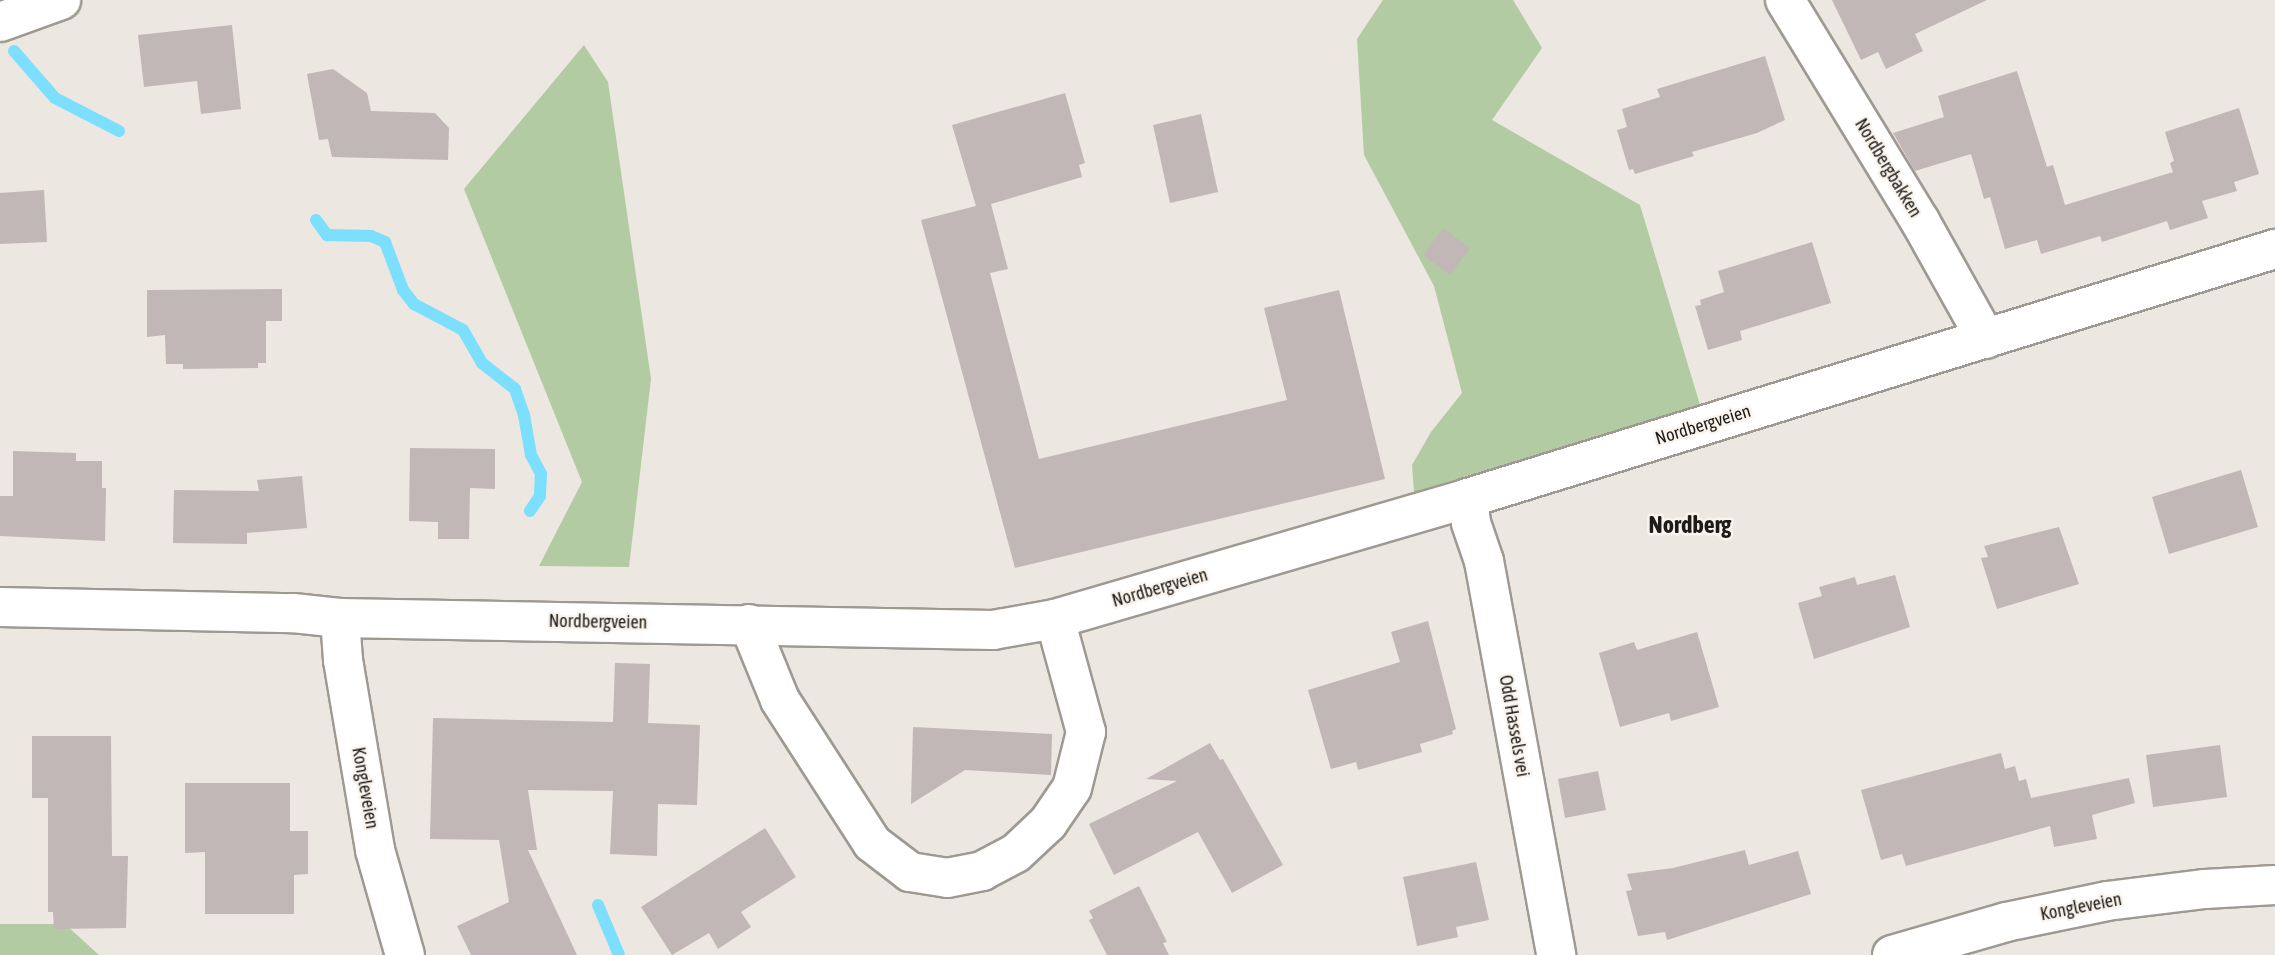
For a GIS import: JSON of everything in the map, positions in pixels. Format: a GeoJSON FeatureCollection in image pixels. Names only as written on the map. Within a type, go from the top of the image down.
{"type":"FeatureCollection","features":[{"type":"Feature","properties":{"kind":"street"},"geometry":{"type":"LineString","coordinates":[[0,22],[61,0]]}},
{"type":"Feature","properties":{"kind":"street","name":"Nordbergbakken"},"geometry":{"type":"LineString","coordinates":[[1785,0],[1920,220],[1986,339]]}},
{"type":"Feature","properties":{"kind":"street","name":"Nordbergveien"},"geometry":{"type":"LineString","coordinates":[[0,607],[293,613],[340,618],[749,624],[973,631],[1055,619],[1468,498],[2275,249]]}},
{"type":"Feature","properties":{"kind":"street","name":"Odd Hassels vei"},"geometry":{"type":"LineString","coordinates":[[1468,498],[1471,523],[1484,561],[1556,955]]}},
{"type":"Feature","properties":{"kind":"street","name":"Kongleveien"},"geometry":{"type":"LineString","coordinates":[[340,618],[343,660],[375,850],[405,955]]}},
{"type":"Feature","properties":{"kind":"street"},"geometry":{"type":"LineString","coordinates":[[749,624],[780,700],[872,843],[910,872],[947,878],[982,871],[1016,853],[1048,823],[1072,788],[1086,732],[1055,619]]}},
{"type":"Feature","properties":{"kind":"street","name":"Kongleveien"},"geometry":{"type":"LineString","coordinates":[[1892,955],[2006,922],[2107,901],[2205,889],[2275,885]]}},
{"type":"Feature","properties":{"kind":"green space"},"geometry":{"type":"Polygon","coordinates":[[[1383,0],[1513,0],[1542,48],[1492,120],[1640,205],[1700,405],[1414,492],[1412,465],[1431,432],[1462,393],[1434,286],[1364,155],[1357,39],[1383,0]]]}},
{"type":"Feature","properties":{"kind":"green space"},"geometry":{"type":"Polygon","coordinates":[[[584,45],[608,82],[651,379],[629,567],[539,566],[582,482],[464,189],[584,45]]]}},
{"type":"Feature","properties":{"kind":"green space"},"geometry":{"type":"Polygon","coordinates":[[[0,924],[65,924],[99,955],[0,955],[0,924]]]}},
{"type":"Feature","properties":{"kind":"building"},"geometry":{"type":"Polygon","coordinates":[[[1832,0],[1987,0],[1915,34],[1923,51],[1886,69],[1878,52],[1861,60],[1832,0]]]}},
{"type":"Feature","properties":{"kind":"building"},"geometry":{"type":"Polygon","coordinates":[[[232,25],[241,109],[201,114],[197,81],[144,87],[138,35],[232,25]]]}},
{"type":"Feature","properties":{"kind":"building"},"geometry":{"type":"Polygon","coordinates":[[[1765,56],[1785,120],[1757,133],[1692,152],[1694,156],[1635,174],[1633,169],[1629,170],[1617,130],[1627,127],[1622,109],[1660,97],[1657,89],[1765,56]]]}},
{"type":"Feature","properties":{"kind":"building"},"geometry":{"type":"Polygon","coordinates":[[[333,69],[367,93],[371,111],[435,113],[449,128],[448,160],[332,157],[328,139],[319,140],[307,74],[333,69]]]}},
{"type":"Feature","properties":{"kind":"building"},"geometry":{"type":"Polygon","coordinates":[[[2017,71],[2047,167],[2053,165],[2065,205],[2173,172],[2170,163],[2174,161],[2165,132],[2239,108],[2259,174],[2234,182],[2237,191],[2202,201],[2208,218],[2170,230],[2167,221],[2102,242],[2100,236],[2041,254],[2037,240],[2005,249],[1990,197],[1984,199],[1971,154],[1915,171],[1893,133],[1944,117],[1938,96],[2017,71]]]}},
{"type":"Feature","properties":{"kind":"building"},"geometry":{"type":"Polygon","coordinates":[[[1065,93],[1085,163],[1079,165],[1082,177],[991,204],[1008,269],[990,273],[1039,459],[1287,400],[1264,308],[1339,290],[1385,479],[1015,568],[921,220],[976,206],[952,125],[1065,93]]]}},
{"type":"Feature","properties":{"kind":"building"},"geometry":{"type":"Polygon","coordinates":[[[1201,114],[1218,192],[1170,203],[1153,125],[1201,114]]]}},
{"type":"Feature","properties":{"kind":"building"},"geometry":{"type":"Polygon","coordinates":[[[44,190],[47,242],[0,244],[0,193],[44,190]]]}},
{"type":"Feature","properties":{"kind":"building"},"geometry":{"type":"Polygon","coordinates":[[[1443,228],[1470,248],[1450,275],[1423,255],[1443,228]]]}},
{"type":"Feature","properties":{"kind":"building"},"geometry":{"type":"Polygon","coordinates":[[[1812,242],[1831,303],[1740,331],[1742,340],[1708,350],[1695,306],[1701,305],[1700,300],[1724,292],[1718,271],[1812,242]]]}},
{"type":"Feature","properties":{"kind":"building"},"geometry":{"type":"Polygon","coordinates":[[[282,289],[282,321],[266,321],[266,363],[258,363],[258,368],[183,369],[183,364],[166,364],[165,335],[147,337],[147,290],[282,289]]]}},
{"type":"Feature","properties":{"kind":"building"},"geometry":{"type":"Polygon","coordinates":[[[410,448],[495,449],[495,489],[470,488],[469,539],[438,539],[438,522],[409,521],[410,448]]]}},
{"type":"Feature","properties":{"kind":"building"},"geometry":{"type":"Polygon","coordinates":[[[13,451],[76,453],[76,461],[102,461],[102,488],[106,488],[105,541],[0,536],[0,496],[13,496],[13,451]]]}},
{"type":"Feature","properties":{"kind":"building"},"geometry":{"type":"Polygon","coordinates":[[[2241,470],[2258,527],[2169,554],[2152,497],[2241,470]]]}},
{"type":"Feature","properties":{"kind":"building"},"geometry":{"type":"Polygon","coordinates":[[[302,476],[307,528],[247,533],[247,544],[173,543],[174,490],[259,491],[257,480],[302,476]]]}},
{"type":"Feature","properties":{"kind":"building"},"geometry":{"type":"Polygon","coordinates":[[[2059,527],[2079,584],[1997,609],[1981,558],[1988,557],[1984,546],[2059,527]]]}},
{"type":"Feature","properties":{"kind":"building"},"geometry":{"type":"Polygon","coordinates":[[[1895,575],[1910,627],[1814,659],[1798,603],[1822,596],[1819,587],[1855,577],[1857,585],[1895,575]]]}},
{"type":"Feature","properties":{"kind":"building"},"geometry":{"type":"Polygon","coordinates":[[[1428,621],[1456,729],[1452,731],[1453,734],[1420,744],[1422,752],[1358,770],[1356,762],[1331,769],[1308,690],[1400,662],[1391,632],[1428,621]]]}},
{"type":"Feature","properties":{"kind":"building"},"geometry":{"type":"Polygon","coordinates":[[[1697,632],[1719,707],[1671,721],[1669,713],[1620,727],[1599,653],[1634,642],[1637,650],[1697,632]]]}},
{"type":"Feature","properties":{"kind":"building"},"geometry":{"type":"Polygon","coordinates":[[[615,663],[650,664],[648,723],[700,725],[697,805],[658,804],[657,856],[610,854],[613,791],[528,790],[537,850],[528,850],[577,955],[471,955],[457,926],[509,902],[499,840],[430,839],[433,718],[613,722],[615,663]]]}},
{"type":"Feature","properties":{"kind":"building"},"geometry":{"type":"Polygon","coordinates":[[[913,727],[1052,734],[1051,775],[965,770],[911,804],[913,727]]]}},
{"type":"Feature","properties":{"kind":"building"},"geometry":{"type":"Polygon","coordinates":[[[32,736],[111,736],[112,856],[128,856],[126,928],[54,929],[53,912],[48,912],[48,798],[32,798],[32,736]]]}},
{"type":"Feature","properties":{"kind":"building"},"geometry":{"type":"Polygon","coordinates":[[[1210,743],[1220,760],[1223,759],[1283,865],[1232,893],[1198,832],[1114,875],[1089,824],[1177,781],[1146,779],[1210,743]]]}},
{"type":"Feature","properties":{"kind":"building"},"geometry":{"type":"Polygon","coordinates":[[[2220,745],[2227,797],[2153,807],[2146,755],[2220,745]]]}},
{"type":"Feature","properties":{"kind":"building"},"geometry":{"type":"Polygon","coordinates":[[[2001,753],[2005,769],[2015,766],[2019,781],[2026,779],[2031,798],[2129,778],[2135,803],[2092,815],[2097,839],[2054,847],[2050,826],[1906,866],[1902,854],[1881,860],[1861,790],[2001,753]]]}},
{"type":"Feature","properties":{"kind":"building"},"geometry":{"type":"Polygon","coordinates":[[[1598,771],[1606,810],[1565,818],[1558,779],[1598,771]]]}},
{"type":"Feature","properties":{"kind":"building"},"geometry":{"type":"Polygon","coordinates":[[[185,783],[290,783],[290,831],[308,831],[308,874],[294,875],[294,914],[205,914],[205,852],[185,853],[185,783]]]}},
{"type":"Feature","properties":{"kind":"building"},"geometry":{"type":"Polygon","coordinates":[[[765,828],[796,877],[741,912],[751,927],[718,949],[709,933],[672,955],[641,907],[765,828]]]}},
{"type":"Feature","properties":{"kind":"building"},"geometry":{"type":"Polygon","coordinates":[[[1745,850],[1749,865],[1798,851],[1811,894],[1667,940],[1665,932],[1638,936],[1626,891],[1632,890],[1627,874],[1673,868],[1745,850]]]}},
{"type":"Feature","properties":{"kind":"building"},"geometry":{"type":"Polygon","coordinates":[[[1476,862],[1489,920],[1456,927],[1458,937],[1417,946],[1403,877],[1476,862]]]}},
{"type":"Feature","properties":{"kind":"building"},"geometry":{"type":"Polygon","coordinates":[[[1139,886],[1167,942],[1163,943],[1169,955],[1107,955],[1089,920],[1093,918],[1089,911],[1139,886]]]}},
{"type":"Feature","properties":{"kind":"waterway"},"geometry":{"type":"LineString","coordinates":[[14,51],[55,98],[119,131]]}},
{"type":"Feature","properties":{"kind":"waterway"},"geometry":{"type":"LineString","coordinates":[[316,220],[327,235],[371,236],[385,242],[403,290],[414,304],[463,330],[482,363],[515,389],[524,415],[531,455],[541,474],[540,496],[530,511]]}},
{"type":"Feature","properties":{"kind":"waterway"},"geometry":{"type":"LineString","coordinates":[[598,905],[619,955]]}},
{"type":"Feature","properties":{"kind":"district","name":"Nordberg"},"geometry":{"type":"Point","coordinates":[1690,525]}}]}
